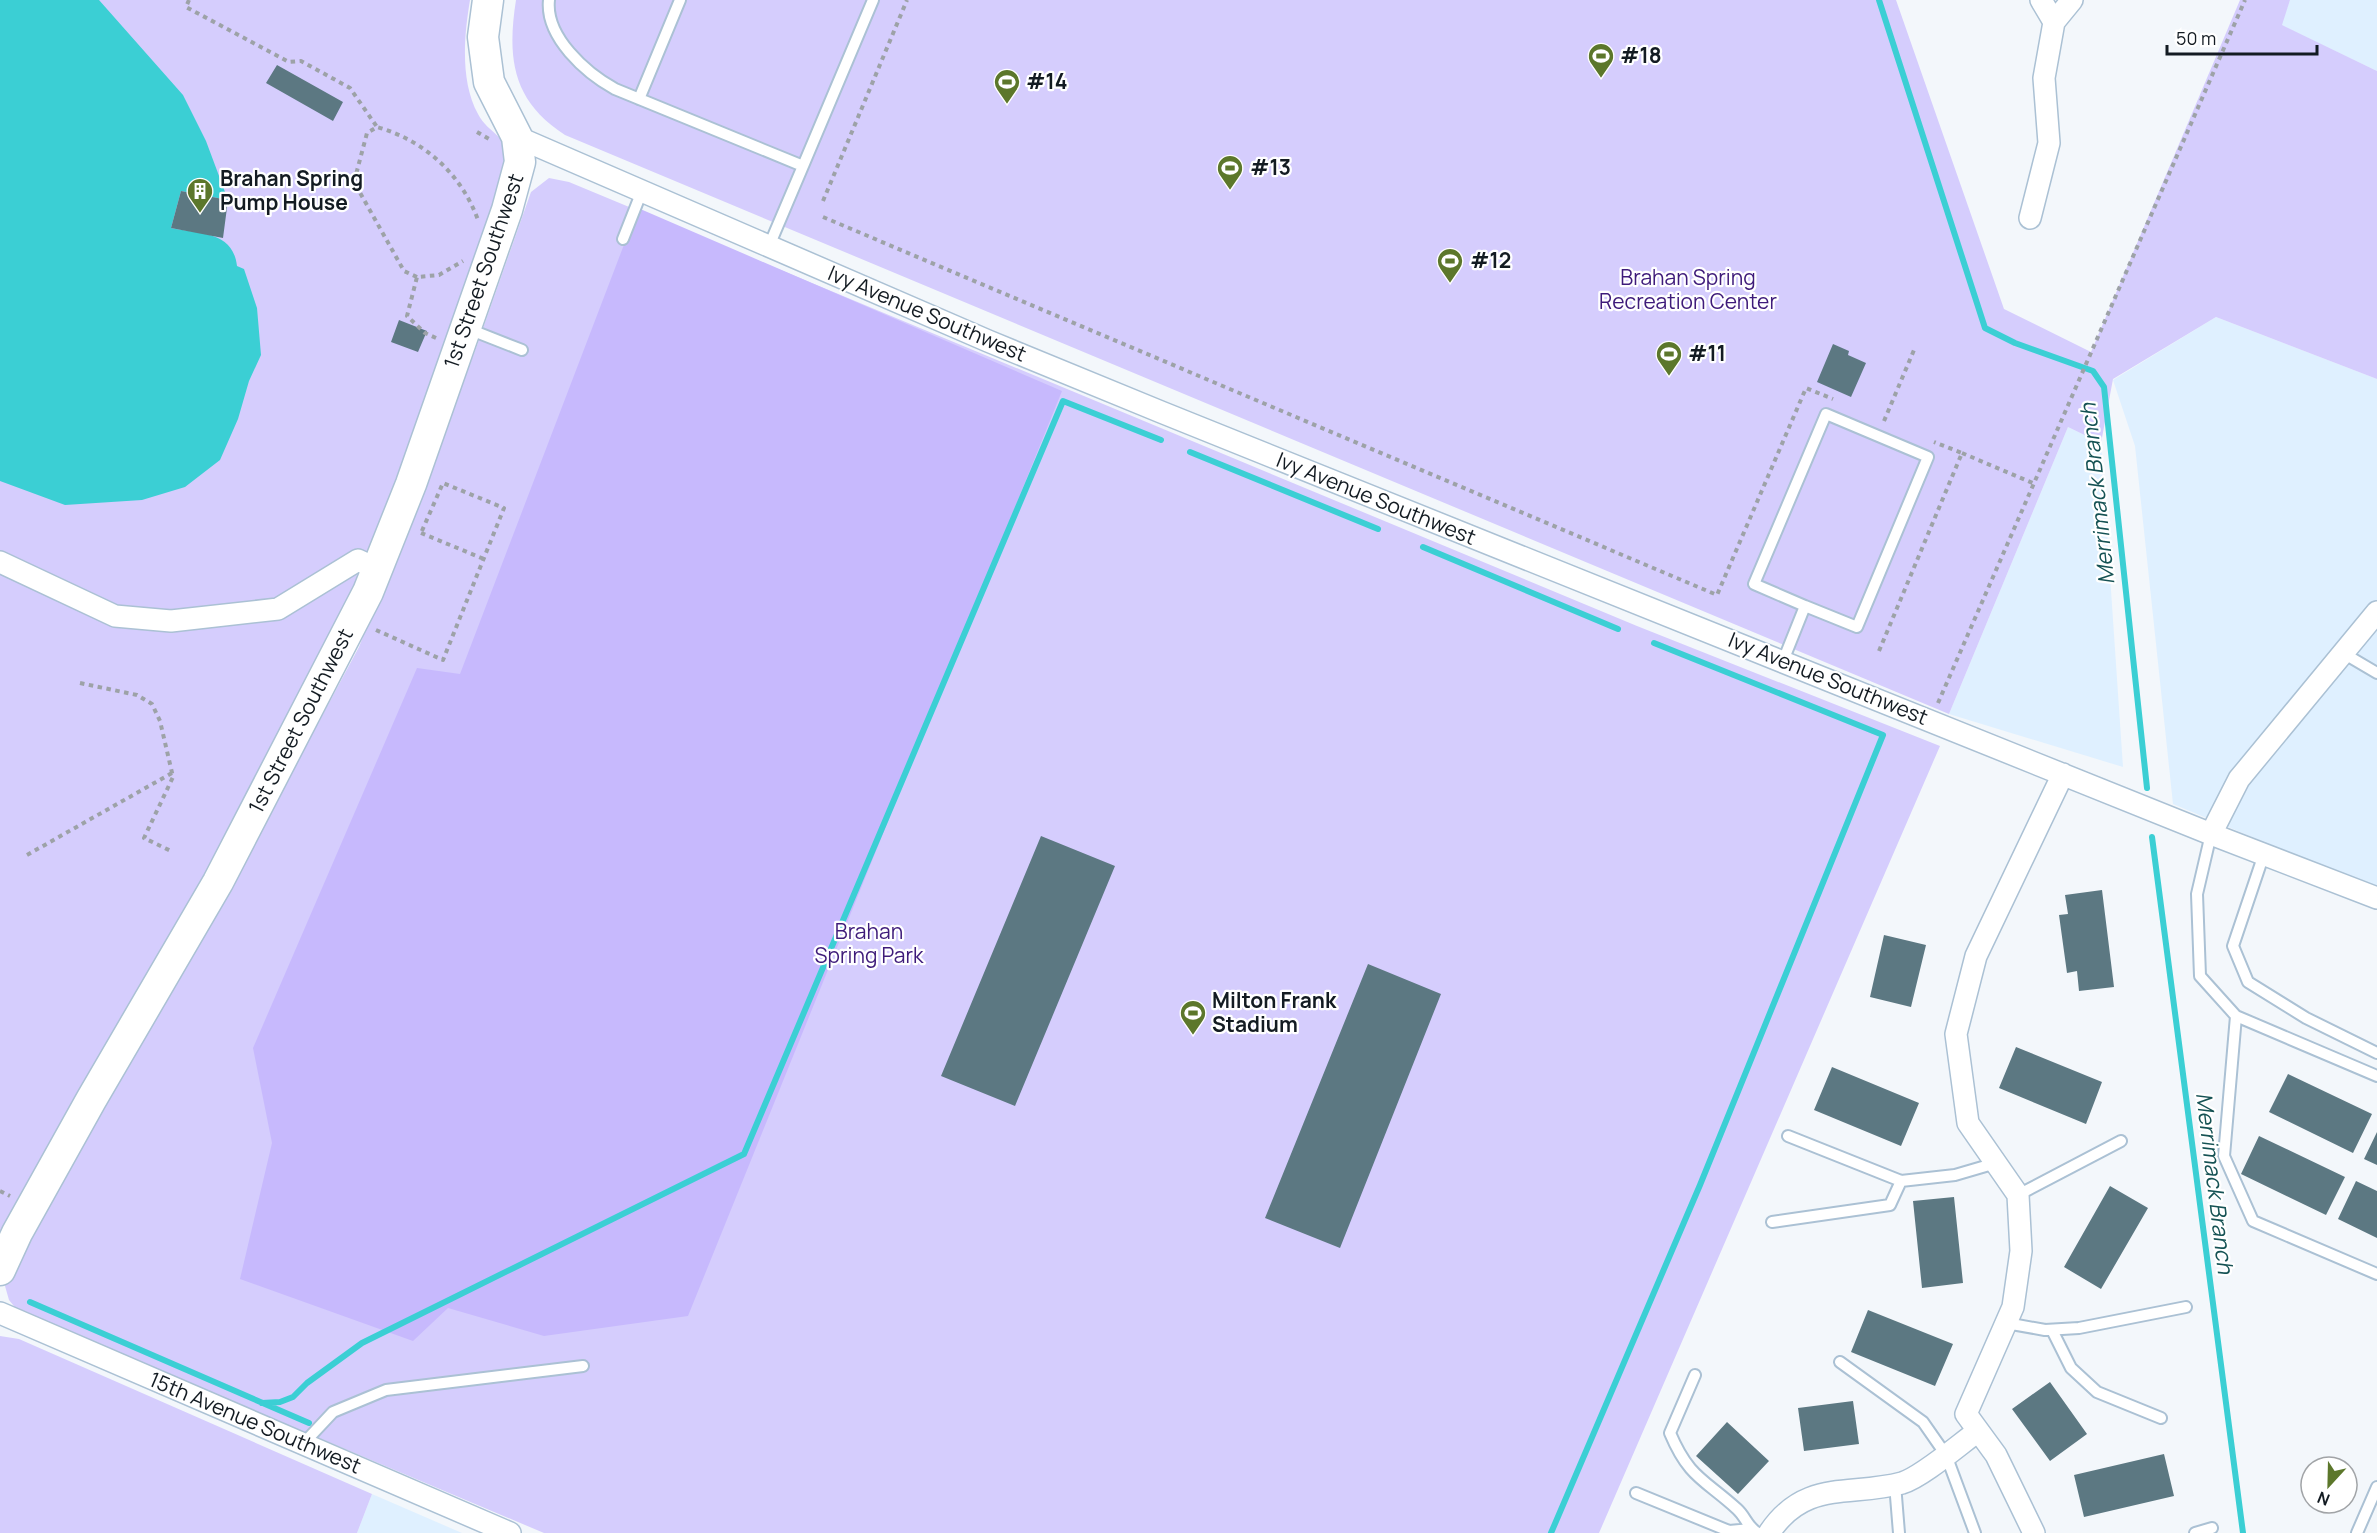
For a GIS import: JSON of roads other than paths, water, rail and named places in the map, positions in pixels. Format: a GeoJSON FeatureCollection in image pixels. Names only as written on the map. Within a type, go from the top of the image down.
{"type":"FeatureCollection","features":[{"type":"Feature","properties":{"kind":"street"},"geometry":{"type":"LineString","coordinates":[[488,0],[483,37],[489,82],[517,137]]}},
{"type":"Feature","properties":{"kind":"street"},"geometry":{"type":"LineString","coordinates":[[2041,0],[2054,22]]}},
{"type":"Feature","properties":{"kind":"street"},"geometry":{"type":"LineString","coordinates":[[2030,218],[2049,143],[2044,78],[2054,22],[2072,0]]}},
{"type":"Feature","properties":{"kind":"street","name":"Ivy Avenue Southwest"},"geometry":{"type":"LineString","coordinates":[[517,137],[1150,408],[2211,834],[2377,898]]}},
{"type":"Feature","properties":{"kind":"street","name":"1st Street Southwest"},"geometry":{"type":"LineString","coordinates":[[0,1270],[17,1233],[91,1100],[218,882],[377,569],[408,528],[462,339],[518,172],[520,162],[517,137]]}},
{"type":"Feature","properties":{"kind":"street"},"geometry":{"type":"LineString","coordinates":[[0,562],[115,616],[171,621],[278,609],[358,560],[377,569]]}},
{"type":"Feature","properties":{"kind":"street"},"geometry":{"type":"LineString","coordinates":[[2211,834],[2238,779],[2377,612]]}},
{"type":"Feature","properties":{"kind":"street"},"geometry":{"type":"LineString","coordinates":[[2034,1533],[1996,1455],[1966,1414],[2013,1307],[2021,1251],[2018,1195],[1968,1123],[1956,1034],[1976,956],[2063,774]]}},
{"type":"Feature","properties":{"kind":"street","name":"15th Avenue Southwest"},"geometry":{"type":"LineString","coordinates":[[0,1313],[498,1531]]}},
{"type":"Feature","properties":{"kind":"street"},"geometry":{"type":"LineString","coordinates":[[1759,1532],[1814,1495],[1903,1482],[1946,1455],[1978,1431]]}},
{"type":"Feature","properties":{"kind":"lane"},"geometry":{"type":"LineString","coordinates":[[549,0],[548,10],[573,58],[592,77],[639,99],[803,166]]}},
{"type":"Feature","properties":{"kind":"lane"},"geometry":{"type":"LineString","coordinates":[[639,99],[680,0]]}},
{"type":"Feature","properties":{"kind":"lane"},"geometry":{"type":"LineString","coordinates":[[769,246],[873,0]]}},
{"type":"Feature","properties":{"kind":"lane"},"geometry":{"type":"LineString","coordinates":[[623,239],[642,192]]}},
{"type":"Feature","properties":{"kind":"lane"},"geometry":{"type":"LineString","coordinates":[[462,339],[522,350]]}},
{"type":"Feature","properties":{"kind":"lane"},"geometry":{"type":"LineString","coordinates":[[1826,414],[1928,457],[1857,627],[1805,606],[1754,584],[1826,414]]}},
{"type":"Feature","properties":{"kind":"lane"},"geometry":{"type":"LineString","coordinates":[[1783,661],[1805,606]]}},
{"type":"Feature","properties":{"kind":"lane"},"geometry":{"type":"LineString","coordinates":[[2343,653],[2377,672]]}},
{"type":"Feature","properties":{"kind":"lane"},"geometry":{"type":"LineString","coordinates":[[2211,834],[2198,894],[2200,976],[2236,1016],[2377,1076]]}},
{"type":"Feature","properties":{"kind":"lane"},"geometry":{"type":"LineString","coordinates":[[2264,854],[2233,946],[2248,982],[2306,1018],[2377,1053]]}},
{"type":"Feature","properties":{"kind":"lane"},"geometry":{"type":"LineString","coordinates":[[2236,1016],[2224,1156],[2253,1221],[2377,1274]]}},
{"type":"Feature","properties":{"kind":"lane"},"geometry":{"type":"LineString","coordinates":[[1788,1136],[1901,1181],[1954,1175],[1996,1163]]}},
{"type":"Feature","properties":{"kind":"lane"},"geometry":{"type":"LineString","coordinates":[[2018,1195],[2121,1141]]}},
{"type":"Feature","properties":{"kind":"lane"},"geometry":{"type":"LineString","coordinates":[[1772,1222],[1890,1205],[1901,1181]]}},
{"type":"Feature","properties":{"kind":"lane"},"geometry":{"type":"LineString","coordinates":[[2006,1323],[2052,1330],[2079,1328],[2186,1307]]}},
{"type":"Feature","properties":{"kind":"lane"},"geometry":{"type":"LineString","coordinates":[[2052,1330],[2071,1368],[2097,1392],[2161,1418]]}},
{"type":"Feature","properties":{"kind":"lane"},"geometry":{"type":"LineString","coordinates":[[1840,1362],[1923,1422],[1946,1455],[1975,1533]]}},
{"type":"Feature","properties":{"kind":"lane"},"geometry":{"type":"LineString","coordinates":[[303,1444],[333,1412],[386,1390],[583,1366]]}},
{"type":"Feature","properties":{"kind":"lane"},"geometry":{"type":"LineString","coordinates":[[1695,1375],[1670,1433],[1680,1458],[1704,1485],[1739,1510],[1759,1532]]}},
{"type":"Feature","properties":{"kind":"lane"},"geometry":{"type":"LineString","coordinates":[[1894,1484],[1899,1533]]}},
{"type":"Feature","properties":{"kind":"lane"},"geometry":{"type":"LineString","coordinates":[[2357,1533],[2377,1487]]}},
{"type":"Feature","properties":{"kind":"lane"},"geometry":{"type":"LineString","coordinates":[[1636,1493],[1729,1531],[1759,1532]]}},
{"type":"Feature","properties":{"kind":"lane"},"geometry":{"type":"LineString","coordinates":[[2195,1533],[2212,1528]]}},
{"type":"Feature","properties":{"kind":"water"},"geometry":{"type":"Polygon","coordinates":[[[0,0],[99,0],[183,95],[206,141],[228,200],[181,191],[171,228],[204,233],[222,240],[229,246],[237,266],[244,269],[257,308],[261,355],[249,381],[238,419],[220,460],[185,487],[142,500],[65,505],[0,481],[0,0]]]}},
{"type":"Feature","properties":{"kind":"waterway","name":"Merrimack Branch"},"geometry":{"type":"LineString","coordinates":[[1879,0],[1985,328],[2015,343],[2093,371],[2104,387],[2147,788]]}},
{"type":"Feature","properties":{"kind":"waterway"},"geometry":{"type":"LineString","coordinates":[[262,1403],[280,1402],[293,1397],[307,1383],[362,1343],[744,1154],[1063,401],[1161,440]]}},
{"type":"Feature","properties":{"kind":"waterway"},"geometry":{"type":"LineString","coordinates":[[1190,452],[1378,529]]}},
{"type":"Feature","properties":{"kind":"waterway"},"geometry":{"type":"LineString","coordinates":[[1423,547],[1618,629]]}},
{"type":"Feature","properties":{"kind":"waterway"},"geometry":{"type":"LineString","coordinates":[[1551,1533],[1700,1185],[1883,735],[1654,643]]}},
{"type":"Feature","properties":{"kind":"waterway","name":"Merrimack Branch"},"geometry":{"type":"LineString","coordinates":[[2152,837],[2243,1533]]}},
{"type":"Feature","properties":{"kind":"waterway"},"geometry":{"type":"LineString","coordinates":[[30,1302],[309,1423]]}},
{"type":"Feature","properties":{"kind":"place","name":"#18"},"geometry":{"type":"Point","coordinates":[1601,79]}},
{"type":"Feature","properties":{"kind":"place","name":"#14"},"geometry":{"type":"Point","coordinates":[1007,105]}},
{"type":"Feature","properties":{"kind":"place","name":"#13"},"geometry":{"type":"Point","coordinates":[1230,191]}},
{"type":"Feature","properties":{"kind":"place","name":"Brahan Spring Pump House"},"geometry":{"type":"Point","coordinates":[200,214]}},
{"type":"Feature","properties":{"kind":"place","name":"#12"},"geometry":{"type":"Point","coordinates":[1450,284]}},
{"type":"Feature","properties":{"kind":"place","name":"#11"},"geometry":{"type":"Point","coordinates":[1669,377]}},
{"type":"Feature","properties":{"kind":"place","name":"Milton Frank Stadium"},"geometry":{"type":"Point","coordinates":[1193,1036]}},
{"type":"Feature","properties":{"kind":"park label","name":"Brahan Spring Recreation Center"},"geometry":{"type":"Point","coordinates":[1688,290]}},
{"type":"Feature","properties":{"kind":"park label","name":"Brahan Spring Park"},"geometry":{"type":"Point","coordinates":[869,944]}}]}
